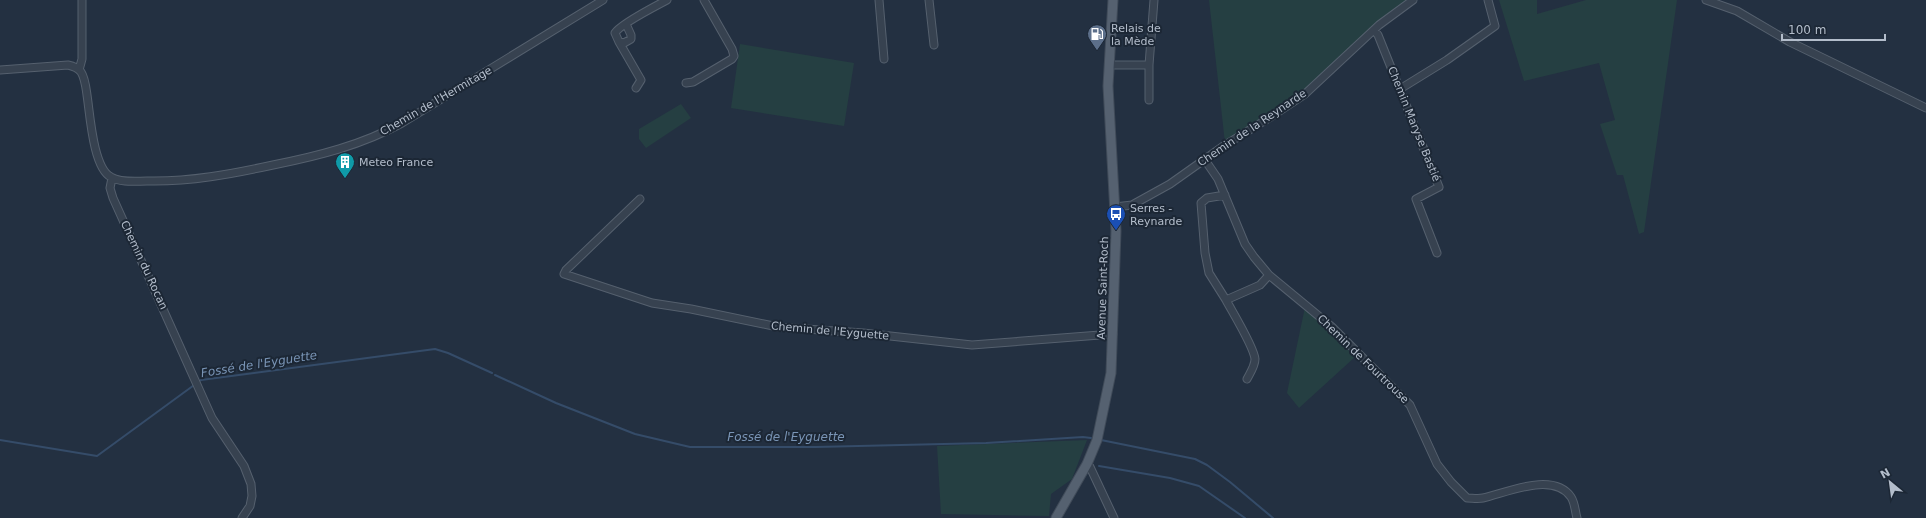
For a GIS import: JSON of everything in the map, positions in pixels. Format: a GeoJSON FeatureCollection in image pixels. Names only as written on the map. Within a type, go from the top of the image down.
{"type":"FeatureCollection","features":[{"type":"Feature","properties":{"kind":"main road","name":"Avenue Saint-Roch"},"geometry":{"type":"LineString","coordinates":[[1056,518],[1087,464],[1097,440],[1111,374],[1115,207],[1109,111],[1109,65],[1114,0]]}},
{"type":"Feature","properties":{"kind":"street"},"geometry":{"type":"LineString","coordinates":[[79,70],[82,59],[82,0]]}},
{"type":"Feature","properties":{"kind":"street","name":"Chemin de l'Hermitage"},"geometry":{"type":"LineString","coordinates":[[112,178],[131,181],[178,181],[227,175],[296,160],[371,139],[402,122],[603,0]]}},
{"type":"Feature","properties":{"kind":"street"},"geometry":{"type":"LineString","coordinates":[[636,88],[641,80],[615,33],[617,29],[667,0]]}},
{"type":"Feature","properties":{"kind":"street"},"geometry":{"type":"LineString","coordinates":[[686,84],[693,82],[732,59],[734,56],[732,49],[704,0]]}},
{"type":"Feature","properties":{"kind":"street"},"geometry":{"type":"LineString","coordinates":[[879,0],[884,58]]}},
{"type":"Feature","properties":{"kind":"street"},"geometry":{"type":"LineString","coordinates":[[929,0],[934,45]]}},
{"type":"Feature","properties":{"kind":"street"},"geometry":{"type":"LineString","coordinates":[[1149,100],[1149,65],[1154,0]]}},
{"type":"Feature","properties":{"kind":"street","name":"Chemin de la Reynarde"},"geometry":{"type":"LineString","coordinates":[[1115,207],[1135,203],[1182,176],[1305,94],[1374,30],[1413,0]]}},
{"type":"Feature","properties":{"kind":"street"},"geometry":{"type":"LineString","coordinates":[[1400,89],[1447,60],[1495,26],[1488,0]]}},
{"type":"Feature","properties":{"kind":"street"},"geometry":{"type":"LineString","coordinates":[[1706,0],[1736,11],[1790,42],[1926,108]]}},
{"type":"Feature","properties":{"kind":"street"},"geometry":{"type":"LineString","coordinates":[[619,42],[624,43],[630,39],[631,35],[626,24]]}},
{"type":"Feature","properties":{"kind":"street","name":"Chemin Maryse Bastié"},"geometry":{"type":"LineString","coordinates":[[1374,30],[1378,35],[1439,187],[1416,199],[1437,253]]}},
{"type":"Feature","properties":{"kind":"street"},"geometry":{"type":"LineString","coordinates":[[0,70],[68,65],[79,70],[83,77],[86,90],[96,149],[101,166],[112,178]]}},
{"type":"Feature","properties":{"kind":"street"},"geometry":{"type":"LineString","coordinates":[[1109,65],[1149,65]]}},
{"type":"Feature","properties":{"kind":"street","name":"Chemin de Fourtrouse"},"geometry":{"type":"LineString","coordinates":[[1205,160],[1212,169],[1225,196],[1248,250],[1269,275],[1332,327],[1410,405],[1437,464],[1451,482],[1467,498],[1482,498],[1540,484],[1556,487],[1566,492],[1571,497],[1577,518]]}},
{"type":"Feature","properties":{"kind":"street","name":"Chemin du Rocan"},"geometry":{"type":"LineString","coordinates":[[112,178],[110,188],[113,198],[212,418],[244,466],[251,484],[252,496],[250,506],[242,518]]}},
{"type":"Feature","properties":{"kind":"street"},"geometry":{"type":"LineString","coordinates":[[1225,196],[1208,198],[1201,202],[1205,253],[1209,273],[1226,300],[1255,359],[1247,379]]}},
{"type":"Feature","properties":{"kind":"street","name":"Chemin de l'Eyguette"},"geometry":{"type":"LineString","coordinates":[[640,199],[566,270],[564,274],[652,303],[690,308],[778,327],[862,333],[972,344],[1113,334]]}},
{"type":"Feature","properties":{"kind":"street"},"geometry":{"type":"LineString","coordinates":[[1226,300],[1260,285],[1269,275]]}},
{"type":"Feature","properties":{"kind":"street"},"geometry":{"type":"LineString","coordinates":[[1087,464],[1090,467],[1114,518]]}},
{"type":"Feature","properties":{"kind":"green space"},"geometry":{"type":"Polygon","coordinates":[[[1209,0],[1410,0],[1304,92],[1225,143],[1209,0]]]}},
{"type":"Feature","properties":{"kind":"green space"},"geometry":{"type":"Polygon","coordinates":[[[1499,0],[1537,0],[1537,14],[1586,0],[1677,0],[1644,232],[1639,234],[1623,175],[1617,175],[1600,124],[1615,120],[1599,63],[1524,81],[1499,0]]]}},
{"type":"Feature","properties":{"kind":"green space"},"geometry":{"type":"Polygon","coordinates":[[[740,44],[854,63],[844,126],[731,108],[740,44]]]}},
{"type":"Feature","properties":{"kind":"green space"},"geometry":{"type":"Polygon","coordinates":[[[681,104],[691,118],[646,148],[639,139],[639,129],[681,104]]]}},
{"type":"Feature","properties":{"kind":"green space"},"geometry":{"type":"Polygon","coordinates":[[[1305,307],[1355,357],[1299,408],[1287,393],[1305,307]]]}},
{"type":"Feature","properties":{"kind":"green space"},"geometry":{"type":"Polygon","coordinates":[[[1087,440],[1072,479],[1051,494],[1049,516],[941,514],[937,446],[1087,440]]]}},
{"type":"Feature","properties":{"kind":"waterway","name":"Fossé de l'Eyguette"},"geometry":{"type":"LineString","coordinates":[[0,440],[97,456],[201,380],[435,349],[448,353],[492,373]]}},
{"type":"Feature","properties":{"kind":"waterway","name":"Fossé de l'Eyguette"},"geometry":{"type":"LineString","coordinates":[[495,375],[556,403],[635,434],[690,447],[816,447],[986,443],[1083,437],[1091,438]]}},
{"type":"Feature","properties":{"kind":"waterway","name":"Fossé de l'Eyguette"},"geometry":{"type":"LineString","coordinates":[[1101,440],[1195,459],[1207,465],[1230,482],[1273,518]]}},
{"type":"Feature","properties":{"kind":"waterway"},"geometry":{"type":"LineString","coordinates":[[1099,466],[1170,478],[1199,486],[1245,518]]}},
{"type":"Feature","properties":{"kind":"place","name":"Relais de la Mède"},"geometry":{"type":"Point","coordinates":[1097,51]}},
{"type":"Feature","properties":{"kind":"place","name":"Meteo France"},"geometry":{"type":"Point","coordinates":[345,179]}},
{"type":"Feature","properties":{"kind":"place","name":"Serres - Reynarde"},"geometry":{"type":"Point","coordinates":[1116,231]}}]}
